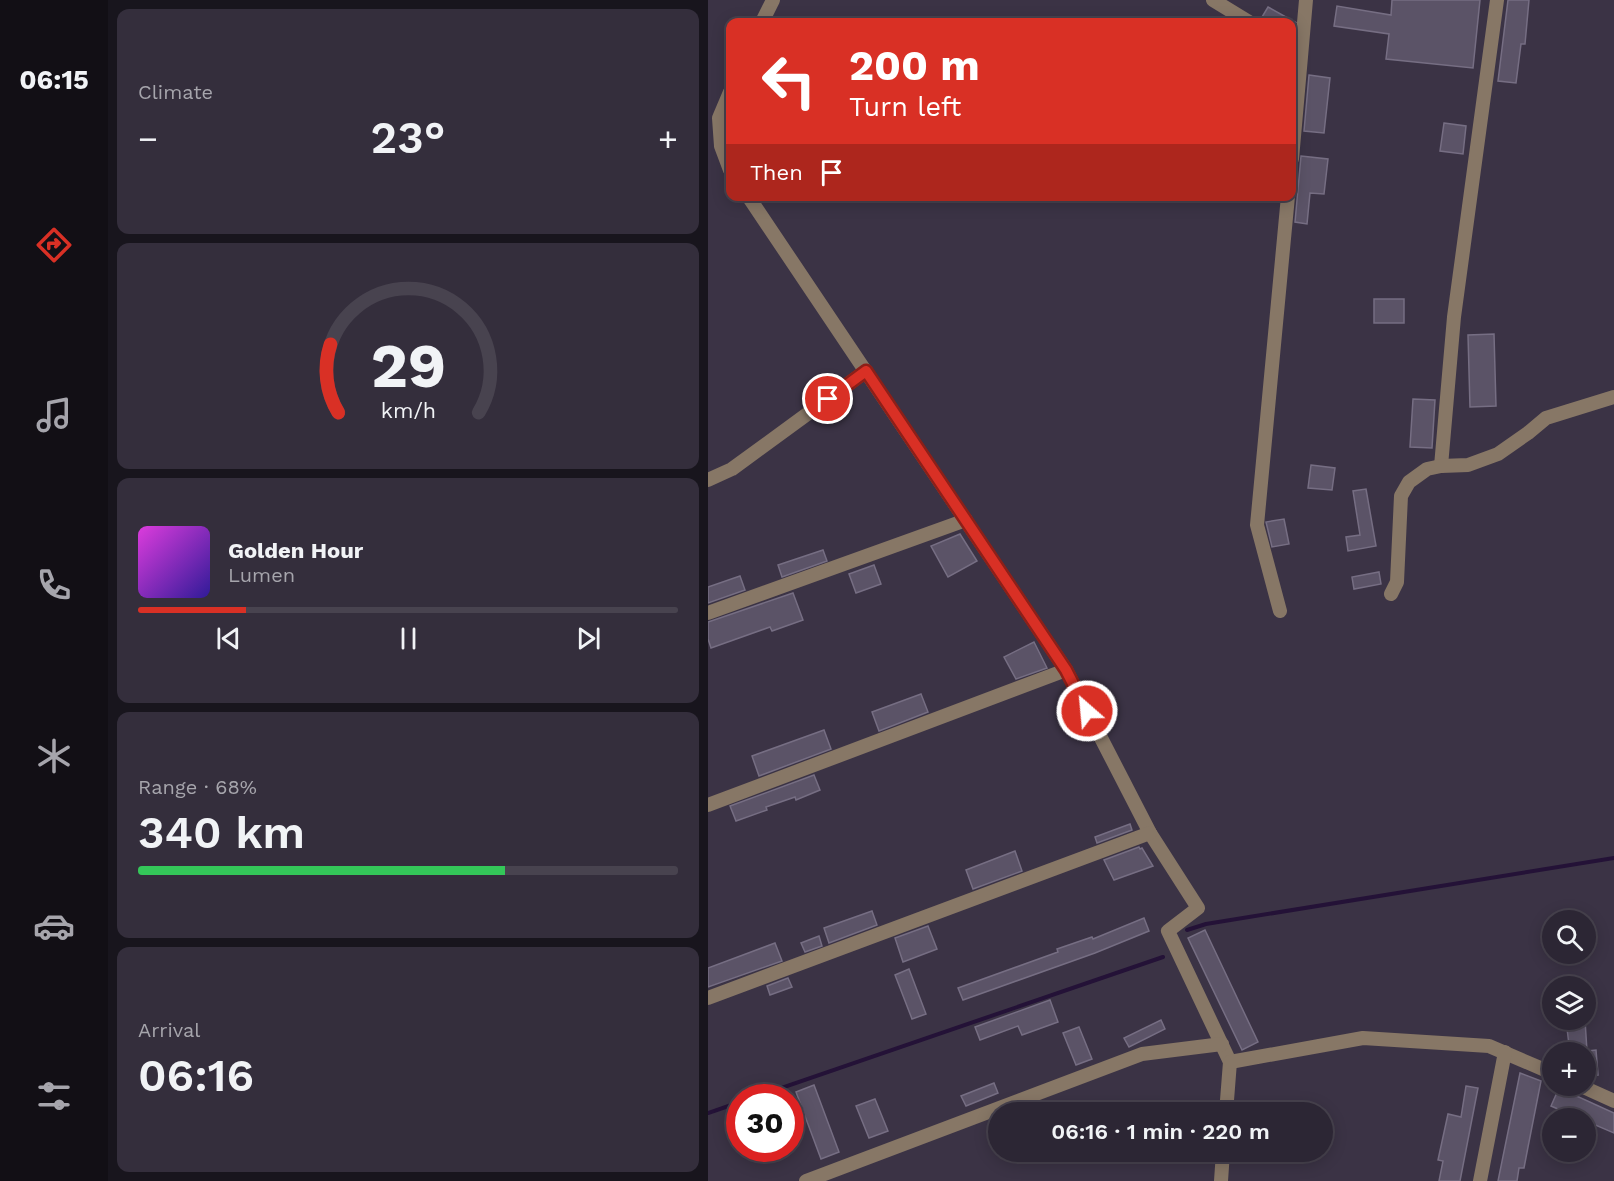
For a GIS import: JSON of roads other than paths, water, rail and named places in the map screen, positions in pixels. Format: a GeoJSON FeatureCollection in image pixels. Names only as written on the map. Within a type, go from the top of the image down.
{"type":"FeatureCollection","features":[{"type":"Feature","properties":{"kind":"street"},"geometry":{"type":"LineString","coordinates":[[764,18],[773,0]]}},
{"type":"Feature","properties":{"kind":"street"},"geometry":{"type":"LineString","coordinates":[[1213,0],[1242,18]]}},
{"type":"Feature","properties":{"kind":"street"},"geometry":{"type":"LineString","coordinates":[[1296,52],[1306,0]]}},
{"type":"Feature","properties":{"kind":"street"},"geometry":{"type":"LineString","coordinates":[[1441,466],[1454,317],[1497,0]]}},
{"type":"Feature","properties":{"kind":"street"},"geometry":{"type":"LineString","coordinates":[[726,99],[713,121],[726,159]]}},
{"type":"Feature","properties":{"kind":"street"},"geometry":{"type":"LineString","coordinates":[[751,201],[1066,670],[1150,833],[1197,908],[1168,931],[1230,1062],[1227,1102]]}},
{"type":"Feature","properties":{"kind":"street"},"geometry":{"type":"LineString","coordinates":[[1280,611],[1257,525],[1288,201]]}},
{"type":"Feature","properties":{"kind":"street"},"geometry":{"type":"LineString","coordinates":[[708,480],[732,469],[866,371]]}},
{"type":"Feature","properties":{"kind":"street"},"geometry":{"type":"LineString","coordinates":[[1391,594],[1397,582],[1401,496],[1409,482],[1427,469],[1468,465],[1498,454],[1546,418],[1614,397]]}},
{"type":"Feature","properties":{"kind":"street"},"geometry":{"type":"LineString","coordinates":[[708,613],[966,520]]}},
{"type":"Feature","properties":{"kind":"street"},"geometry":{"type":"LineString","coordinates":[[708,805],[1066,670]]}},
{"type":"Feature","properties":{"kind":"street"},"geometry":{"type":"LineString","coordinates":[[708,998],[1150,833]]}},
{"type":"Feature","properties":{"kind":"street"},"geometry":{"type":"LineString","coordinates":[[1230,1062],[1363,1038],[1489,1046],[1542,1069]]}},
{"type":"Feature","properties":{"kind":"street"},"geometry":{"type":"LineString","coordinates":[[806,1181],[1142,1053],[1222,1044]]}},
{"type":"Feature","properties":{"kind":"street"},"geometry":{"type":"LineString","coordinates":[[1480,1181],[1505,1052]]}},
{"type":"Feature","properties":{"kind":"street"},"geometry":{"type":"LineString","coordinates":[[1596,1093],[1614,1101]]}},
{"type":"Feature","properties":{"kind":"street"},"geometry":{"type":"LineString","coordinates":[[1221,1181],[1223,1162]]}},
{"type":"Feature","properties":{"kind":"waterway"},"geometry":{"type":"LineString","coordinates":[[1187,930],[1206,924],[1614,858]]}},
{"type":"Feature","properties":{"kind":"waterway"},"geometry":{"type":"LineString","coordinates":[[793,1084],[1163,957]]}},
{"type":"Feature","properties":{"kind":"waterway"},"geometry":{"type":"LineString","coordinates":[[708,1113],[726,1107]]}}]}
